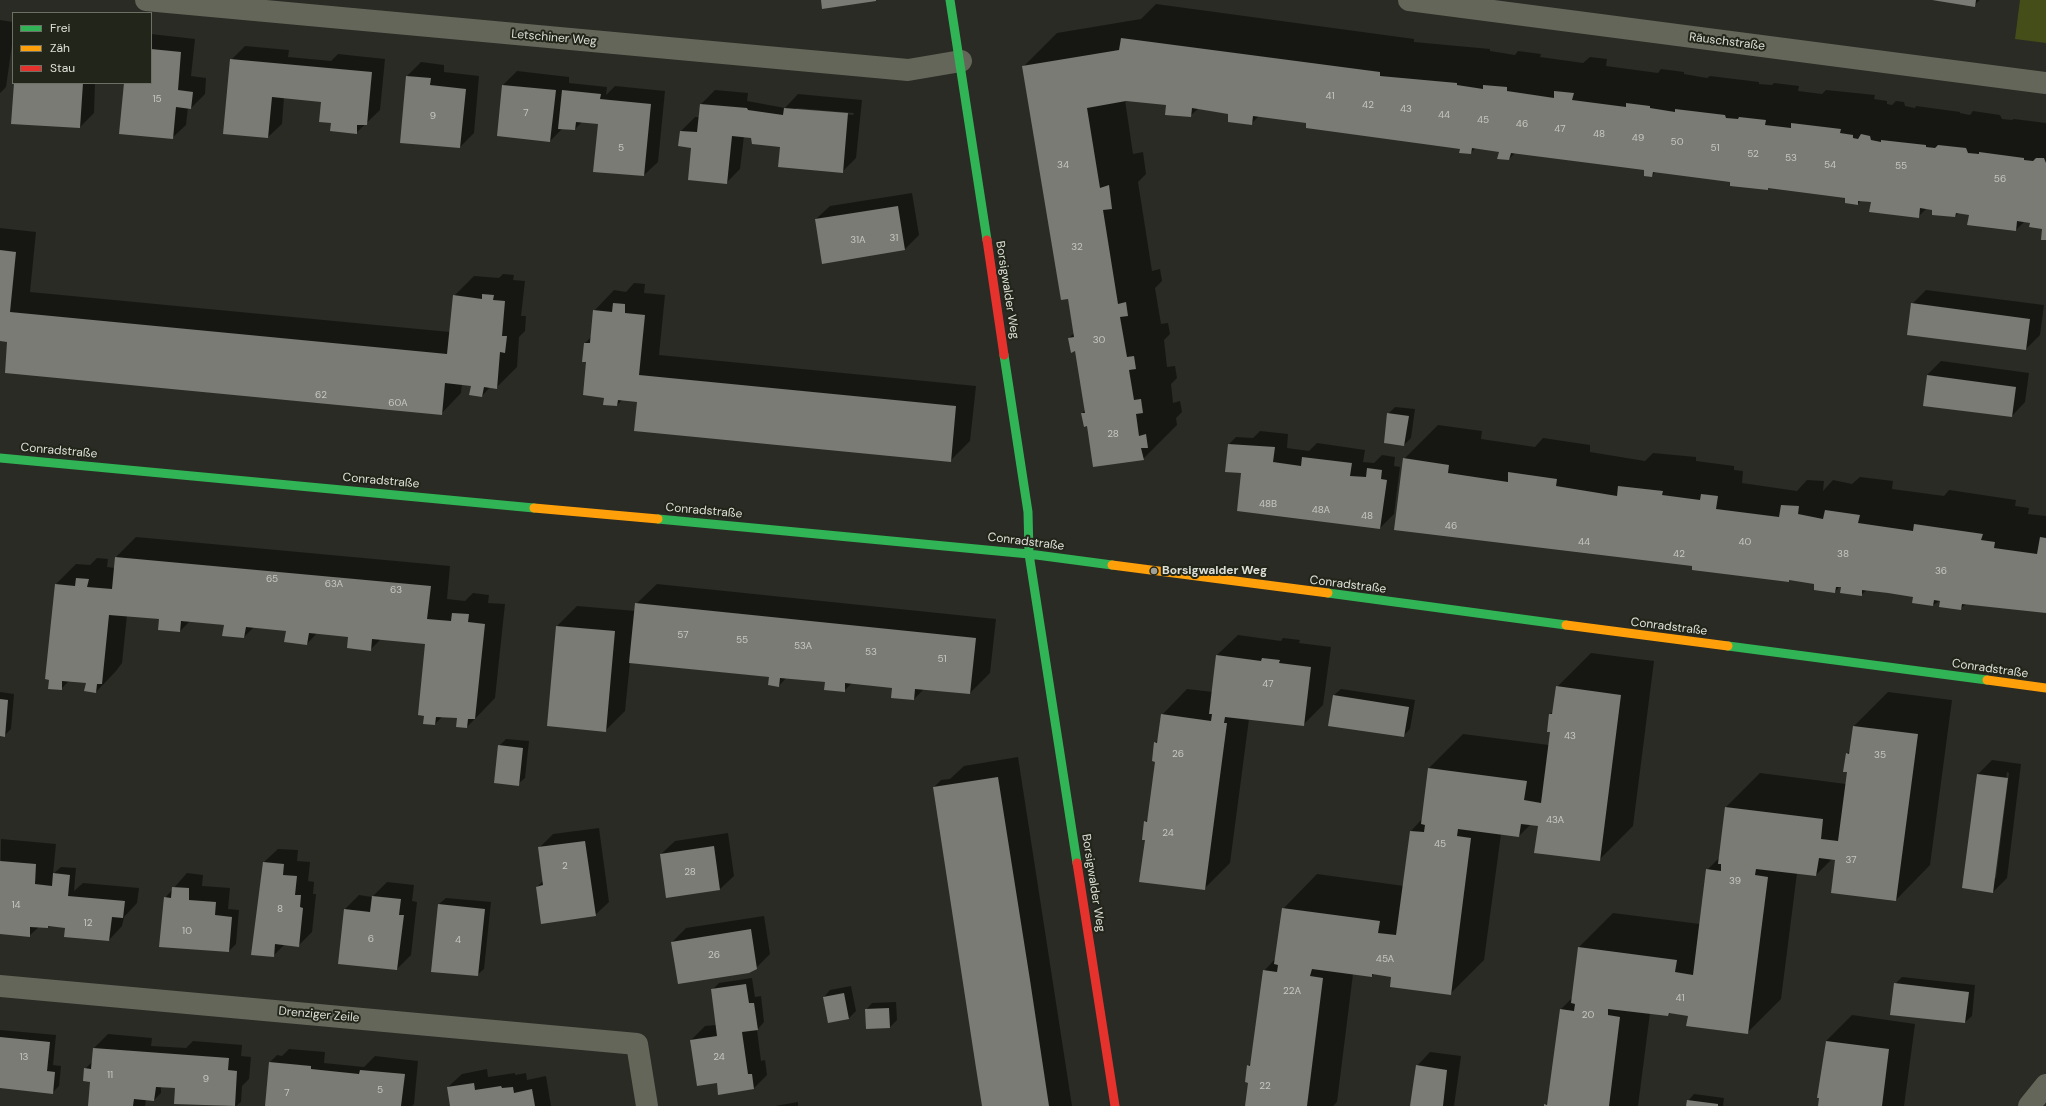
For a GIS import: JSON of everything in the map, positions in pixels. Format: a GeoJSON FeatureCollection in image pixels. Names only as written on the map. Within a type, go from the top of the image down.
{"type":"FeatureCollection","features":[{"type":"Feature","properties":{"kind":"street","name":"Letschiner Weg"},"geometry":{"type":"LineString","coordinates":[[146,0],[908,70],[961,61]]}},
{"type":"Feature","properties":{"kind":"street","name":"Borsigwalder Weg"},"geometry":{"type":"LineString","coordinates":[[950,0],[961,61],[1028,512],[1029,554],[1115,1106]]}},
{"type":"Feature","properties":{"kind":"street","name":"Räuschstraße"},"geometry":{"type":"LineString","coordinates":[[1409,0],[2046,83]]}},
{"type":"Feature","properties":{"kind":"street","name":"Conradstraße"},"geometry":{"type":"LineString","coordinates":[[0,458],[1029,554],[2046,688]]}},
{"type":"Feature","properties":{"kind":"street","name":"Drenziger Zeile"},"geometry":{"type":"LineString","coordinates":[[0,986],[637,1044],[647,1106]]}},
{"type":"Feature","properties":{"kind":"street"},"geometry":{"type":"LineString","coordinates":[[2029,1106],[2046,1085]]}},
{"type":"Feature","properties":{"kind":"green space"},"geometry":{"type":"Polygon","coordinates":[[[2020,0],[2046,0],[2046,43],[2015,39],[2020,0]]]}},
{"type":"Feature","properties":{"kind":"building"},"geometry":{"type":"Polygon","coordinates":[[[821,0],[876,0],[876,1],[822,9],[821,0]]]}},
{"type":"Feature","properties":{"kind":"building"},"geometry":{"type":"Polygon","coordinates":[[[1932,0],[1976,0],[1975,7],[1932,0]]]}},
{"type":"Feature","properties":{"kind":"building"},"geometry":{"type":"Polygon","coordinates":[[[1121,38],[1380,72],[1380,76],[1457,83],[1457,85],[1483,89],[1483,85],[1507,87],[1507,91],[1554,98],[1554,91],[1574,93],[1572,100],[1626,107],[1626,103],[1650,106],[1650,108],[1675,112],[1675,109],[1725,115],[1726,118],[1738,119],[1739,117],[1766,120],[1765,125],[1791,128],[1791,123],[1841,129],[1840,133],[1853,135],[1853,138],[1858,139],[1861,134],[1870,136],[1871,140],[1881,142],[1881,140],[1926,145],[1926,147],[1935,148],[1938,145],[1966,148],[1968,153],[1979,154],[1979,152],[2024,158],[2024,160],[2033,161],[2036,158],[2044,158],[2046,163],[2046,240],[2041,240],[2042,229],[2029,227],[2030,223],[2017,221],[2016,231],[1967,225],[1969,215],[1956,213],[1955,217],[1932,215],[1932,210],[1920,208],[1919,218],[1869,212],[1871,202],[1858,201],[1858,205],[1845,203],[1845,198],[1768,188],[1768,190],[1730,186],[1730,182],[1653,172],[1652,177],[1644,176],[1644,170],[1511,153],[1509,160],[1497,159],[1499,152],[1472,148],[1471,154],[1459,153],[1460,149],[1306,128],[1306,123],[1253,116],[1252,125],[1228,122],[1228,114],[1192,108],[1191,117],[1165,115],[1166,105],[1126,101],[1087,108],[1100,188],[1109,185],[1112,209],[1103,210],[1118,304],[1126,302],[1128,316],[1120,317],[1127,357],[1134,356],[1136,369],[1129,370],[1134,400],[1141,399],[1143,413],[1136,414],[1139,436],[1146,434],[1148,448],[1141,448],[1144,460],[1093,467],[1087,426],[1084,427],[1081,413],[1085,413],[1075,351],[1071,353],[1068,338],[1074,337],[1068,299],[1061,300],[1022,66],[1119,50],[1121,38]]]}},
{"type":"Feature","properties":{"kind":"building"},"geometry":{"type":"Polygon","coordinates":[[[152,49],[181,52],[178,90],[193,92],[191,109],[176,107],[173,139],[119,134],[124,84],[152,84],[152,49]]]}},
{"type":"Feature","properties":{"kind":"building"},"geometry":{"type":"Polygon","coordinates":[[[230,59],[372,72],[367,125],[357,125],[357,134],[330,131],[331,123],[319,122],[321,102],[272,97],[268,138],[223,134],[230,59]]]}},
{"type":"Feature","properties":{"kind":"building"},"geometry":{"type":"Polygon","coordinates":[[[406,76],[431,78],[430,85],[466,89],[460,148],[400,143],[406,76]]]}},
{"type":"Feature","properties":{"kind":"building"},"geometry":{"type":"Polygon","coordinates":[[[14,84],[83,84],[80,128],[11,124],[14,84]]]}},
{"type":"Feature","properties":{"kind":"building"},"geometry":{"type":"Polygon","coordinates":[[[502,85],[556,90],[550,142],[497,136],[502,85]]]}},
{"type":"Feature","properties":{"kind":"building"},"geometry":{"type":"Polygon","coordinates":[[[562,90],[601,94],[600,99],[651,104],[644,176],[593,172],[598,124],[576,122],[575,130],[558,129],[562,90]]]}},
{"type":"Feature","properties":{"kind":"building"},"geometry":{"type":"Polygon","coordinates":[[[700,104],[747,108],[748,110],[783,115],[784,108],[848,113],[843,173],[778,167],[780,147],[752,144],[751,138],[732,136],[727,184],[688,180],[691,148],[678,146],[680,131],[697,132],[700,104]]]}},
{"type":"Feature","properties":{"kind":"building"},"geometry":{"type":"Polygon","coordinates":[[[898,206],[905,250],[822,264],[815,219],[898,206]]]}},
{"type":"Feature","properties":{"kind":"building"},"geometry":{"type":"Polygon","coordinates":[[[0,250],[16,252],[10,312],[447,354],[453,295],[482,299],[482,294],[494,295],[493,300],[505,301],[502,336],[507,336],[505,353],[500,352],[497,389],[484,387],[482,397],[469,395],[471,386],[445,383],[442,415],[5,373],[7,342],[0,341],[0,250]]]}},
{"type":"Feature","properties":{"kind":"building"},"geometry":{"type":"Polygon","coordinates":[[[613,303],[625,304],[625,313],[645,315],[639,375],[956,406],[951,462],[634,431],[637,402],[618,400],[617,406],[603,405],[604,398],[583,395],[586,362],[582,362],[584,343],[590,343],[593,310],[612,312],[613,303]]]}},
{"type":"Feature","properties":{"kind":"building"},"geometry":{"type":"Polygon","coordinates":[[[1911,303],[2030,319],[2026,350],[1907,335],[1911,303]]]}},
{"type":"Feature","properties":{"kind":"building"},"geometry":{"type":"Polygon","coordinates":[[[1927,375],[2016,387],[2012,417],[1923,406],[1927,375]]]}},
{"type":"Feature","properties":{"kind":"building"},"geometry":{"type":"Polygon","coordinates":[[[1387,413],[1409,416],[1404,446],[1384,443],[1387,413]]]}},
{"type":"Feature","properties":{"kind":"building"},"geometry":{"type":"Polygon","coordinates":[[[1228,444],[1275,447],[1273,462],[1301,466],[1302,457],[1352,463],[1350,476],[1366,477],[1367,468],[1382,470],[1381,479],[1387,480],[1380,529],[1237,511],[1241,473],[1225,472],[1228,444]]]}},
{"type":"Feature","properties":{"kind":"building"},"geometry":{"type":"Polygon","coordinates":[[[1403,458],[1449,465],[1448,473],[1508,482],[1508,472],[1557,479],[1556,486],[1617,496],[1618,486],[1663,491],[1662,495],[1700,500],[1701,494],[1718,496],[1716,509],[1779,517],[1781,505],[1799,506],[1798,514],[1823,519],[1825,510],[1860,515],[1858,523],[1913,531],[1914,524],[1983,534],[1981,540],[1995,542],[1994,548],[2037,554],[2040,537],[2046,538],[2046,613],[1962,604],[1961,610],[1939,607],[1940,601],[1934,600],[1933,606],[1912,603],[1913,597],[1888,593],[1862,590],[1862,596],[1840,593],[1841,587],[1836,587],[1835,593],[1814,590],[1814,584],[1692,570],[1692,566],[1394,530],[1403,458]]]}},
{"type":"Feature","properties":{"kind":"building"},"geometry":{"type":"Polygon","coordinates":[[[115,557],[431,586],[427,619],[451,621],[452,613],[469,614],[468,622],[485,624],[475,719],[468,719],[467,728],[456,727],[457,718],[436,717],[435,725],[423,724],[424,716],[418,715],[425,644],[372,639],[371,651],[347,648],[348,637],[309,633],[307,645],[284,642],[286,631],[246,627],[244,638],[222,636],[224,625],[181,621],[180,632],[158,630],[159,619],[109,615],[102,684],[97,684],[96,693],[84,691],[86,683],[62,681],[62,690],[48,689],[49,680],[45,679],[55,584],[75,586],[76,578],[89,579],[87,587],[112,589],[115,557]]]}},
{"type":"Feature","properties":{"kind":"building"},"geometry":{"type":"Polygon","coordinates":[[[635,603],[976,638],[970,694],[915,689],[914,700],[891,698],[892,688],[845,683],[845,692],[824,690],[825,682],[780,678],[779,687],[768,685],[769,677],[629,663],[635,603]]]}},
{"type":"Feature","properties":{"kind":"building"},"geometry":{"type":"Polygon","coordinates":[[[556,626],[615,631],[606,732],[547,726],[556,626]]]}},
{"type":"Feature","properties":{"kind":"building"},"geometry":{"type":"Polygon","coordinates":[[[1216,655],[1261,661],[1262,658],[1280,660],[1279,663],[1311,667],[1304,726],[1225,717],[1224,723],[1227,723],[1205,890],[1139,882],[1145,840],[1142,840],[1144,821],[1147,822],[1155,762],[1152,761],[1154,742],[1157,743],[1161,714],[1211,721],[1212,714],[1209,714],[1216,655]]]}},
{"type":"Feature","properties":{"kind":"building"},"geometry":{"type":"Polygon","coordinates":[[[1556,686],[1621,695],[1600,861],[1534,853],[1538,826],[1521,824],[1519,837],[1458,829],[1457,836],[1471,838],[1451,995],[1390,987],[1391,977],[1372,974],[1372,977],[1312,969],[1310,976],[1323,978],[1307,1106],[1245,1106],[1248,1083],[1245,1082],[1247,1065],[1250,1066],[1263,970],[1277,972],[1278,965],[1274,964],[1282,908],[1380,921],[1378,933],[1396,935],[1410,831],[1424,832],[1425,825],[1421,824],[1428,768],[1527,781],[1524,800],[1541,803],[1550,732],[1547,732],[1549,714],[1552,714],[1556,686]]]}},
{"type":"Feature","properties":{"kind":"building"},"geometry":{"type":"Polygon","coordinates":[[[1333,695],[1409,707],[1404,737],[1328,726],[1333,695]]]}},
{"type":"Feature","properties":{"kind":"building"},"geometry":{"type":"Polygon","coordinates":[[[0,699],[8,700],[5,737],[0,736],[0,699]]]}},
{"type":"Feature","properties":{"kind":"building"},"geometry":{"type":"Polygon","coordinates":[[[1853,726],[1918,734],[1896,901],[1831,893],[1835,860],[1819,858],[1816,876],[1756,869],[1755,875],[1768,877],[1748,1034],[1686,1026],[1688,1016],[1669,1013],[1668,1016],[1608,1009],[1608,1015],[1620,1017],[1609,1106],[1544,1106],[1544,1104],[1547,1105],[1560,1009],[1574,1011],[1575,1004],[1571,1003],[1578,947],[1677,960],[1675,972],[1693,975],[1706,869],[1721,871],[1721,864],[1718,864],[1725,807],[1823,819],[1821,839],[1838,841],[1847,772],[1843,772],[1846,753],[1849,754],[1853,726]]]}},
{"type":"Feature","properties":{"kind":"building"},"geometry":{"type":"Polygon","coordinates":[[[498,745],[523,748],[519,786],[494,783],[498,745]]]}},
{"type":"Feature","properties":{"kind":"building"},"geometry":{"type":"Polygon","coordinates":[[[1977,774],[2008,778],[1993,893],[1962,888],[1977,774]]]}},
{"type":"Feature","properties":{"kind":"building"},"geometry":{"type":"Polygon","coordinates":[[[998,777],[1049,1106],[982,1106],[976,1068],[933,787],[998,777]]]}},
{"type":"Feature","properties":{"kind":"building"},"geometry":{"type":"Polygon","coordinates":[[[585,841],[596,916],[541,924],[536,887],[543,885],[538,847],[585,841]]]}},
{"type":"Feature","properties":{"kind":"building"},"geometry":{"type":"Polygon","coordinates":[[[714,846],[720,890],[666,898],[660,854],[714,846]]]}},
{"type":"Feature","properties":{"kind":"building"},"geometry":{"type":"Polygon","coordinates":[[[0,861],[36,864],[35,884],[52,886],[53,873],[70,875],[68,896],[125,901],[123,918],[112,917],[109,941],[64,937],[65,928],[48,926],[48,928],[30,927],[30,937],[0,934],[0,861]]]}},
{"type":"Feature","properties":{"kind":"building"},"geometry":{"type":"Polygon","coordinates":[[[263,862],[284,864],[283,875],[297,876],[295,895],[301,895],[300,907],[303,908],[299,947],[275,944],[274,957],[251,955],[263,862]]]}},
{"type":"Feature","properties":{"kind":"building"},"geometry":{"type":"Polygon","coordinates":[[[172,887],[189,888],[189,900],[216,902],[215,915],[232,917],[229,952],[159,947],[164,897],[171,898],[172,887]]]}},
{"type":"Feature","properties":{"kind":"building"},"geometry":{"type":"Polygon","coordinates":[[[372,896],[401,899],[399,915],[404,915],[397,970],[338,964],[344,909],[370,912],[372,896]]]}},
{"type":"Feature","properties":{"kind":"building"},"geometry":{"type":"Polygon","coordinates":[[[438,904],[485,909],[478,976],[431,972],[438,904]]]}},
{"type":"Feature","properties":{"kind":"building"},"geometry":{"type":"Polygon","coordinates":[[[751,929],[757,969],[749,973],[678,984],[671,942],[751,929]]]}},
{"type":"Feature","properties":{"kind":"building"},"geometry":{"type":"Polygon","coordinates":[[[1894,983],[1969,992],[1965,1023],[1890,1015],[1894,983]]]}},
{"type":"Feature","properties":{"kind":"building"},"geometry":{"type":"Polygon","coordinates":[[[746,984],[749,1003],[754,1003],[758,1030],[742,1032],[748,1074],[752,1074],[754,1089],[718,1095],[717,1083],[697,1086],[690,1040],[717,1036],[711,989],[746,984]]]}},
{"type":"Feature","properties":{"kind":"building"},"geometry":{"type":"Polygon","coordinates":[[[844,993],[849,1019],[828,1023],[823,997],[844,993]]]}},
{"type":"Feature","properties":{"kind":"building"},"geometry":{"type":"Polygon","coordinates":[[[889,1008],[890,1028],[866,1029],[865,1009],[889,1008]]]}},
{"type":"Feature","properties":{"kind":"building"},"geometry":{"type":"Polygon","coordinates":[[[0,1037],[50,1042],[47,1071],[55,1072],[53,1094],[0,1088],[0,1037]]]}},
{"type":"Feature","properties":{"kind":"building"},"geometry":{"type":"Polygon","coordinates":[[[1826,1041],[1889,1049],[1882,1106],[1818,1106],[1819,1098],[1817,1098],[1826,1041]]]}},
{"type":"Feature","properties":{"kind":"building"},"geometry":{"type":"Polygon","coordinates":[[[93,1048],[229,1058],[228,1070],[237,1071],[235,1106],[174,1104],[175,1088],[156,1087],[154,1101],[134,1099],[133,1106],[88,1106],[90,1082],[83,1081],[84,1068],[91,1069],[93,1048]]]}},
{"type":"Feature","properties":{"kind":"building"},"geometry":{"type":"Polygon","coordinates":[[[269,1062],[311,1066],[311,1069],[359,1074],[360,1070],[405,1074],[401,1106],[265,1106],[269,1062]]]}},
{"type":"Feature","properties":{"kind":"building"},"geometry":{"type":"Polygon","coordinates":[[[1416,1065],[1447,1070],[1443,1106],[1410,1106],[1416,1065]]]}},
{"type":"Feature","properties":{"kind":"building"},"geometry":{"type":"Polygon","coordinates":[[[474,1083],[475,1090],[501,1086],[502,1088],[513,1087],[514,1093],[532,1089],[535,1106],[450,1106],[447,1087],[474,1083]]]}},
{"type":"Feature","properties":{"kind":"building"},"geometry":{"type":"Polygon","coordinates":[[[1687,1100],[1718,1104],[1718,1106],[1686,1106],[1687,1100]]]}},
{"type":"Feature","properties":{"kind":"traffic: fast"},"geometry":{"type":"LineString","coordinates":[[950,0],[987,240]]}},
{"type":"Feature","properties":{"kind":"traffic: fast"},"geometry":{"type":"LineString","coordinates":[[1004,355],[1028,512],[1029,554],[1077,863]]}},
{"type":"Feature","properties":{"kind":"traffic: fast"},"geometry":{"type":"LineString","coordinates":[[0,458],[534,508]]}},
{"type":"Feature","properties":{"kind":"traffic: fast"},"geometry":{"type":"LineString","coordinates":[[658,519],[1029,554],[1112,565]]}},
{"type":"Feature","properties":{"kind":"traffic: fast"},"geometry":{"type":"LineString","coordinates":[[1328,593],[1566,625]]}},
{"type":"Feature","properties":{"kind":"traffic: fast"},"geometry":{"type":"LineString","coordinates":[[1728,646],[1987,680]]}},
{"type":"Feature","properties":{"kind":"traffic: slow"},"geometry":{"type":"LineString","coordinates":[[534,508],[658,519]]}},
{"type":"Feature","properties":{"kind":"traffic: slow"},"geometry":{"type":"LineString","coordinates":[[1112,565],[1328,593]]}},
{"type":"Feature","properties":{"kind":"traffic: slow"},"geometry":{"type":"LineString","coordinates":[[1566,625],[1728,646]]}},
{"type":"Feature","properties":{"kind":"traffic: slow"},"geometry":{"type":"LineString","coordinates":[[1987,680],[2046,688]]}},
{"type":"Feature","properties":{"kind":"traffic: jam"},"geometry":{"type":"LineString","coordinates":[[987,240],[1004,355]]}},
{"type":"Feature","properties":{"kind":"traffic: jam"},"geometry":{"type":"LineString","coordinates":[[1077,863],[1115,1106]]}},
{"type":"Feature","properties":{"kind":"place","name":"Borsigwalder Weg"},"geometry":{"type":"Point","coordinates":[1154,571]}}]}
